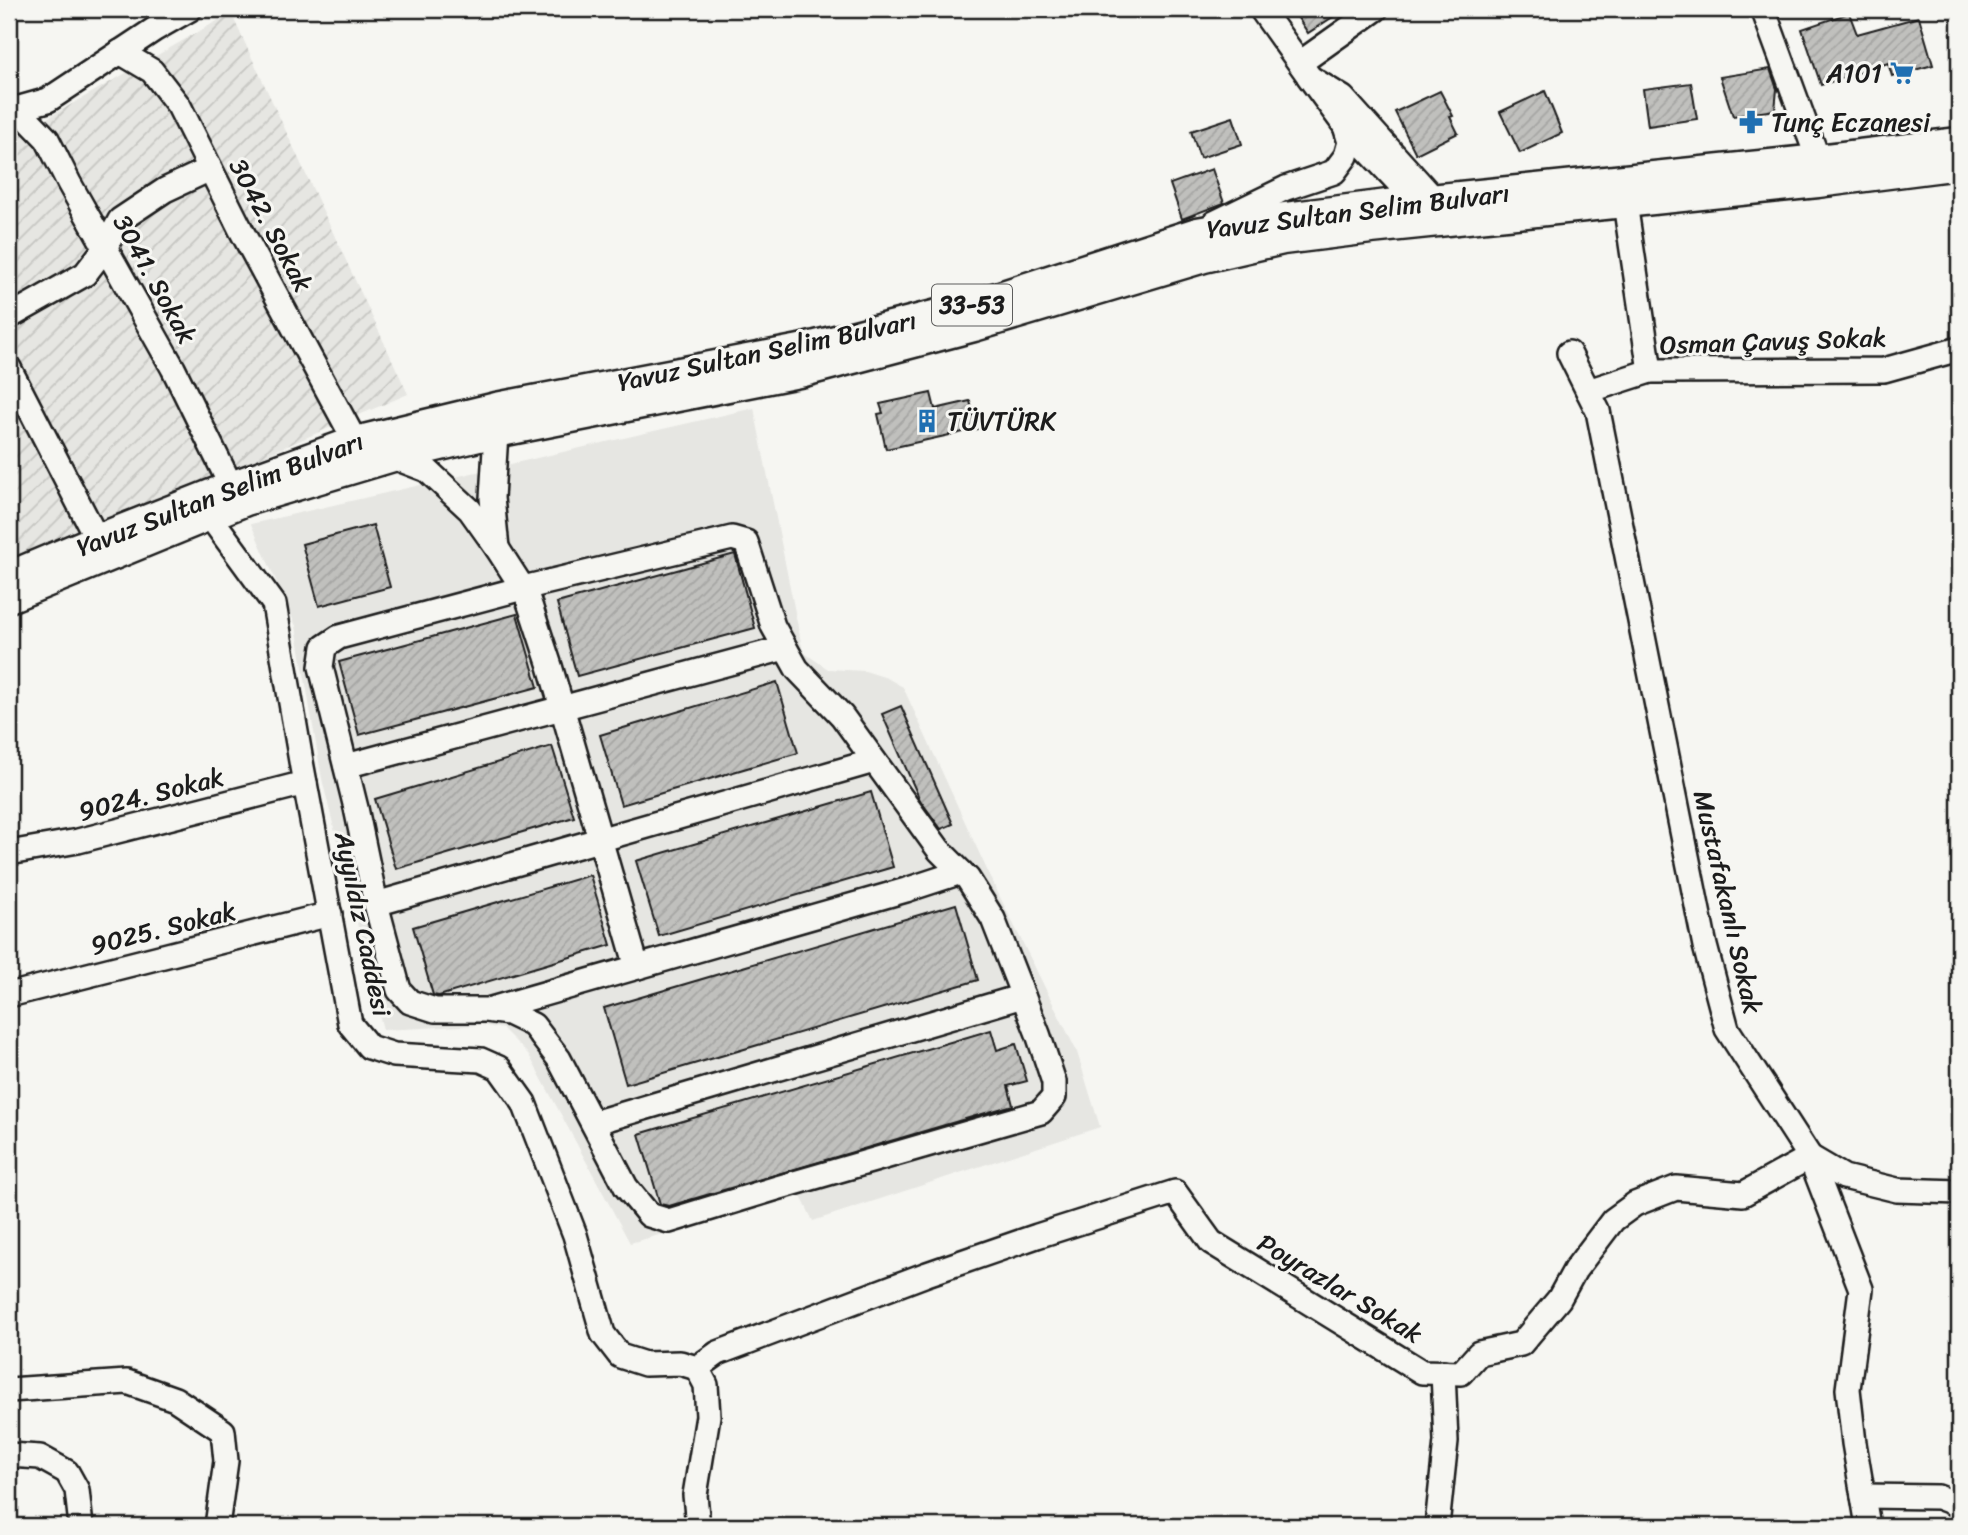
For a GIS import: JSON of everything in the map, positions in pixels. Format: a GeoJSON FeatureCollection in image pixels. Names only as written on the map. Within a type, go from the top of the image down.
{"type":"FeatureCollection","features":[{"type":"Feature","properties":{"kind":"main road","name":"Yavuz Sultan Selim Bulvarı"},"geometry":{"type":"LineString","coordinates":[[9,576],[231,486],[355,441],[496,407],[800,349],[969,306],[1197,232],[1278,218],[1422,200],[1959,142]]}},
{"type":"Feature","properties":{"kind":"main road","name":"Yavuz Sultan Selim Bulvarı"},"geometry":{"type":"LineString","coordinates":[[9,598],[246,501],[393,457],[496,433],[804,372],[974,327],[1204,258],[1283,240],[1818,183],[1959,165]]}},
{"type":"Feature","properties":{"kind":"street"},"geometry":{"type":"LineString","coordinates":[[13,109],[48,100],[190,9]]}},
{"type":"Feature","properties":{"kind":"street"},"geometry":{"type":"LineString","coordinates":[[1261,9],[1345,126],[1399,183],[1422,200]]}},
{"type":"Feature","properties":{"kind":"street"},"geometry":{"type":"LineString","coordinates":[[1305,70],[1376,9]]}},
{"type":"Feature","properties":{"kind":"street"},"geometry":{"type":"LineString","coordinates":[[1763,9],[1818,159]]}},
{"type":"Feature","properties":{"kind":"street","name":"3042. Sokak"},"geometry":{"type":"LineString","coordinates":[[120,52],[152,71],[179,106],[355,441]]}},
{"type":"Feature","properties":{"kind":"street"},"geometry":{"type":"LineString","coordinates":[[1305,70],[1343,98],[1422,200]]}},
{"type":"Feature","properties":{"kind":"street","name":"3041. Sokak"},"geometry":{"type":"LineString","coordinates":[[13,109],[47,139],[173,368],[231,486]]}},
{"type":"Feature","properties":{"kind":"street"},"geometry":{"type":"LineString","coordinates":[[1197,232],[1286,188],[1334,172],[1346,156],[1350,142],[1345,126]]}},
{"type":"Feature","properties":{"kind":"street"},"geometry":{"type":"LineString","coordinates":[[9,317],[85,274],[105,248],[120,220],[165,190],[210,169]]}},
{"type":"Feature","properties":{"kind":"street"},"geometry":{"type":"LineString","coordinates":[[1625,203],[1650,372]]}},
{"type":"Feature","properties":{"kind":"street","name":"Osman Çavuş Sokak"},"geometry":{"type":"LineString","coordinates":[[1588,391],[1650,372],[1884,370],[1959,349]]}},
{"type":"Feature","properties":{"kind":"street","name":"Mustafakanlı Sokak"},"geometry":{"type":"LineString","coordinates":[[1569,353],[1598,411],[1705,946],[1727,1030],[1810,1157],[1861,1289],[1848,1389],[1868,1526]]}},
{"type":"Feature","properties":{"kind":"street"},"geometry":{"type":"LineString","coordinates":[[9,368],[97,539]]}},
{"type":"Feature","properties":{"kind":"street"},"geometry":{"type":"LineString","coordinates":[[496,433],[492,498],[496,548]]}},
{"type":"Feature","properties":{"kind":"street"},"geometry":{"type":"LineString","coordinates":[[393,457],[426,470],[470,510],[526,593],[637,967]]}},
{"type":"Feature","properties":{"kind":"street","name":"Ayyıldız Caddesi"},"geometry":{"type":"LineString","coordinates":[[209,516],[274,604],[351,1024],[369,1047],[394,1055],[481,1060],[499,1068],[524,1103],[534,1127],[575,1235],[603,1334],[620,1356],[645,1364],[680,1363],[697,1368]]}},
{"type":"Feature","properties":{"kind":"street"},"geometry":{"type":"LineString","coordinates":[[732,538],[746,542],[773,626],[785,648],[797,669],[842,716],[939,850],[968,878],[993,919],[1054,1082],[1054,1097],[1041,1112],[669,1221],[649,1215],[626,1186],[559,1059],[533,1025],[508,1013],[435,1010],[410,1002],[399,989],[376,904],[321,667],[324,647],[339,637],[523,588],[732,538]]}},
{"type":"Feature","properties":{"kind":"street"},"geometry":{"type":"LineString","coordinates":[[346,766],[785,648]]}},
{"type":"Feature","properties":{"kind":"street"},"geometry":{"type":"LineString","coordinates":[[376,904],[874,761]]}},
{"type":"Feature","properties":{"kind":"street","name":"9024. Sokak"},"geometry":{"type":"LineString","coordinates":[[9,853],[78,841],[305,783]]}},
{"type":"Feature","properties":{"kind":"street"},"geometry":{"type":"LineString","coordinates":[[486,1010],[961,872]]}},
{"type":"Feature","properties":{"kind":"street","name":"9025. Sokak"},"geometry":{"type":"LineString","coordinates":[[9,995],[330,914]]}},
{"type":"Feature","properties":{"kind":"street"},"geometry":{"type":"LineString","coordinates":[[593,1123],[1023,996]]}},
{"type":"Feature","properties":{"kind":"street"},"geometry":{"type":"LineString","coordinates":[[1810,1157],[1844,1177],[1898,1190],[1959,1192]]}},
{"type":"Feature","properties":{"kind":"street","name":"Poyrazlar Sokak"},"geometry":{"type":"LineString","coordinates":[[697,1368],[718,1353],[927,1274],[1175,1192],[1211,1242],[1422,1372],[1461,1373],[1479,1353],[1521,1344],[1559,1298],[1575,1270],[1613,1220],[1635,1204],[1676,1188],[1743,1194],[1810,1157]]}},
{"type":"Feature","properties":{"kind":"street"},"geometry":{"type":"LineString","coordinates":[[697,1368],[706,1385],[708,1416],[695,1495],[698,1526]]}},
{"type":"Feature","properties":{"kind":"street"},"geometry":{"type":"LineString","coordinates":[[1437,1526],[1446,1441],[1443,1372]]}},
{"type":"Feature","properties":{"kind":"street"},"geometry":{"type":"LineString","coordinates":[[9,1390],[127,1382],[175,1399],[223,1432],[226,1461],[218,1526]]}},
{"type":"Feature","properties":{"kind":"street"},"geometry":{"type":"LineString","coordinates":[[9,1454],[40,1457],[67,1472],[78,1490],[81,1526]]}},
{"type":"Feature","properties":{"kind":"street"},"geometry":{"type":"LineString","coordinates":[[1863,1496],[1938,1497],[1959,1506]]}},
{"type":"Feature","properties":{"kind":"shaded area"},"geometry":{"type":"Polygon","coordinates":[[[231,13],[408,394],[9,565],[9,140],[231,13]]]}},
{"type":"Feature","properties":{"kind":"shaded area"},"geometry":{"type":"Polygon","coordinates":[[[754,408],[803,652],[828,669],[865,671],[903,687],[993,883],[1077,1052],[1100,1127],[813,1221],[801,1196],[630,1243],[529,1055],[503,1029],[481,1025],[383,1030],[322,779],[296,626],[251,524],[754,408]]]}},
{"type":"Feature","properties":{"kind":"building"},"geometry":{"type":"Polygon","coordinates":[[[1292,9],[1345,9],[1308,33],[1292,9]]]}},
{"type":"Feature","properties":{"kind":"building"},"geometry":{"type":"Polygon","coordinates":[[[1849,13],[1857,34],[1919,17],[1933,65],[1892,76],[1888,63],[1821,85],[1802,29],[1849,13]]]}},
{"type":"Feature","properties":{"kind":"building"},"geometry":{"type":"Polygon","coordinates":[[[1770,69],[1777,89],[1775,110],[1733,116],[1720,77],[1770,69]]]}},
{"type":"Feature","properties":{"kind":"building"},"geometry":{"type":"Polygon","coordinates":[[[1691,83],[1697,119],[1648,126],[1643,89],[1691,83]]]}},
{"type":"Feature","properties":{"kind":"building"},"geometry":{"type":"Polygon","coordinates":[[[1440,91],[1453,116],[1450,117],[1458,133],[1416,154],[1395,112],[1440,91]]]}},
{"type":"Feature","properties":{"kind":"building"},"geometry":{"type":"Polygon","coordinates":[[[1545,91],[1562,133],[1520,153],[1500,112],[1545,91]]]}},
{"type":"Feature","properties":{"kind":"building"},"geometry":{"type":"Polygon","coordinates":[[[1233,117],[1242,144],[1200,158],[1191,131],[1233,117]]]}},
{"type":"Feature","properties":{"kind":"building"},"geometry":{"type":"Polygon","coordinates":[[[1212,169],[1224,203],[1182,219],[1170,184],[1212,169]]]}},
{"type":"Feature","properties":{"kind":"building","name":"TÜVTÜRK"},"geometry":{"type":"Polygon","coordinates":[[[931,393],[935,409],[970,401],[977,429],[886,449],[878,414],[883,413],[880,404],[931,393]]]}},
{"type":"Feature","properties":{"kind":"building"},"geometry":{"type":"Polygon","coordinates":[[[373,525],[390,587],[319,606],[302,544],[373,525]]]}},
{"type":"Feature","properties":{"kind":"building"},"geometry":{"type":"Polygon","coordinates":[[[735,554],[755,628],[577,676],[557,603],[735,554]]]}},
{"type":"Feature","properties":{"kind":"building"},"geometry":{"type":"Polygon","coordinates":[[[517,614],[538,687],[359,735],[339,662],[517,614]]]}},
{"type":"Feature","properties":{"kind":"building"},"geometry":{"type":"Polygon","coordinates":[[[777,682],[798,753],[621,805],[600,735],[777,682]]]}},
{"type":"Feature","properties":{"kind":"building"},"geometry":{"type":"Polygon","coordinates":[[[901,706],[953,824],[941,829],[920,800],[882,714],[901,706]]]}},
{"type":"Feature","properties":{"kind":"building"},"geometry":{"type":"Polygon","coordinates":[[[552,746],[574,817],[396,869],[375,799],[552,746]]]}},
{"type":"Feature","properties":{"kind":"building"},"geometry":{"type":"Polygon","coordinates":[[[871,792],[893,867],[659,936],[636,861],[871,792]]]}},
{"type":"Feature","properties":{"kind":"building"},"geometry":{"type":"Polygon","coordinates":[[[590,875],[611,945],[439,996],[433,995],[413,927],[590,875]]]}},
{"type":"Feature","properties":{"kind":"building"},"geometry":{"type":"Polygon","coordinates":[[[956,904],[978,980],[626,1084],[604,1008],[956,904]]]}},
{"type":"Feature","properties":{"kind":"building"},"geometry":{"type":"Polygon","coordinates":[[[991,1030],[997,1050],[1016,1044],[1027,1081],[1008,1086],[1013,1105],[669,1206],[660,1204],[639,1134],[991,1030]]]}},
{"type":"Feature","properties":{"kind":"place","name":"A101"},"geometry":{"type":"Point","coordinates":[1902,73]}},
{"type":"Feature","properties":{"kind":"place","name":"Tunç Eczanesi"},"geometry":{"type":"Point","coordinates":[1751,122]}},
{"type":"Feature","properties":{"kind":"place","name":"TÜVTÜRK"},"geometry":{"type":"Point","coordinates":[927,421]}}]}
